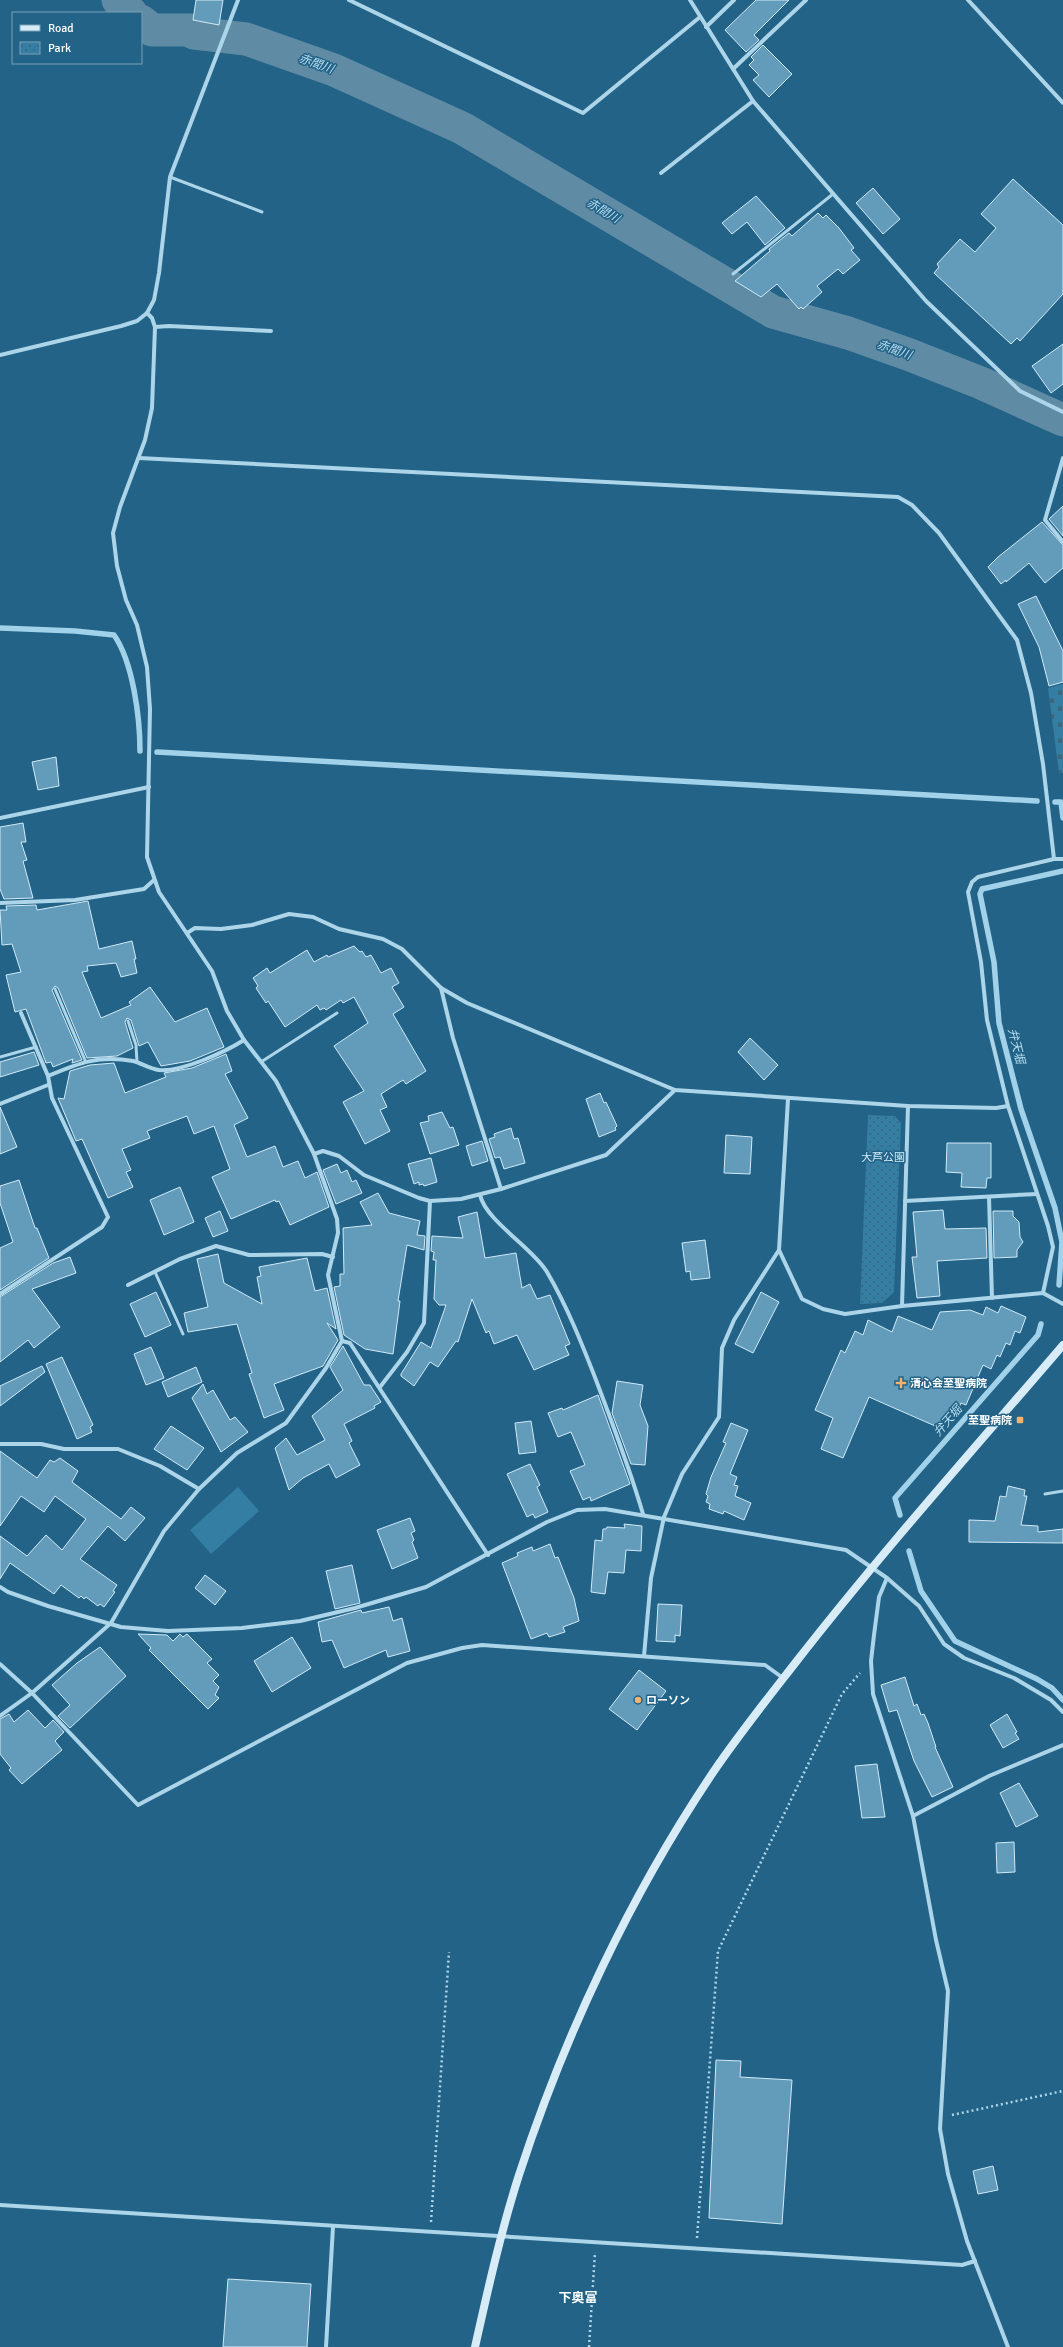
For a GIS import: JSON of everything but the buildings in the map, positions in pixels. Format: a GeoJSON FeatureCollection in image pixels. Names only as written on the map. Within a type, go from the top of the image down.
{"type":"FeatureCollection","features":[{"type":"Feature","properties":{"kind":"street"},"geometry":{"type":"LineString","coordinates":[[0,355],[121,326],[137,320],[147,313],[154,300],[160,272],[170,177],[238,0]]}},
{"type":"Feature","properties":{"kind":"street"},"geometry":{"type":"LineString","coordinates":[[349,0],[583,113],[700,17]]}},
{"type":"Feature","properties":{"kind":"street"},"geometry":{"type":"LineString","coordinates":[[690,0],[753,101],[926,301],[1020,391],[1063,412]]}},
{"type":"Feature","properties":{"kind":"street"},"geometry":{"type":"LineString","coordinates":[[706,27],[734,0]]}},
{"type":"Feature","properties":{"kind":"street"},"geometry":{"type":"LineString","coordinates":[[733,69],[806,0]]}},
{"type":"Feature","properties":{"kind":"street"},"geometry":{"type":"LineString","coordinates":[[968,0],[1063,103]]}},
{"type":"Feature","properties":{"kind":"street"},"geometry":{"type":"LineString","coordinates":[[661,173],[753,101]]}},
{"type":"Feature","properties":{"kind":"street"},"geometry":{"type":"LineString","coordinates":[[0,1716],[32,1693],[111,1623],[164,1531],[199,1489],[237,1453],[286,1423],[326,1368],[342,1341],[328,1275],[338,1232],[337,1219],[314,1154],[276,1081],[244,1040],[227,1011],[212,971],[159,892],[147,857],[150,709],[147,667],[137,625],[126,600],[117,566],[113,533],[120,507],[139,458],[152,408],[155,327],[152,318],[147,313]]}},
{"type":"Feature","properties":{"kind":"street"},"geometry":{"type":"LineString","coordinates":[[155,327],[169,326],[271,331]]}},
{"type":"Feature","properties":{"kind":"street"},"geometry":{"type":"LineString","coordinates":[[139,458],[328,470],[610,481],[898,497],[912,505],[939,533],[1017,640],[1031,693],[1043,764],[1054,859]]}},
{"type":"Feature","properties":{"kind":"street"},"geometry":{"type":"LineString","coordinates":[[1063,458],[1045,520],[1063,542]]}},
{"type":"Feature","properties":{"kind":"street"},"geometry":{"type":"LineString","coordinates":[[0,818],[149,787]]}},
{"type":"Feature","properties":{"kind":"street"},"geometry":{"type":"LineString","coordinates":[[1043,1293],[1053,1247],[1048,1226],[1008,1106],[987,1020],[980,962],[968,892],[972,882],[978,877],[1054,859],[1063,859]]}},
{"type":"Feature","properties":{"kind":"street"},"geometry":{"type":"LineString","coordinates":[[0,903],[82,898],[144,889],[154,880]]}},
{"type":"Feature","properties":{"kind":"street"},"geometry":{"type":"LineString","coordinates":[[187,934],[195,928],[221,929],[252,925],[289,914],[313,917],[340,930],[383,939],[402,949],[441,988],[467,1003],[675,1090],[788,1099],[908,1106],[996,1108],[1008,1106]]}},
{"type":"Feature","properties":{"kind":"street"},"geometry":{"type":"LineString","coordinates":[[441,988],[453,1038],[501,1189]]}},
{"type":"Feature","properties":{"kind":"street"},"geometry":{"type":"LineString","coordinates":[[0,1294],[102,1227],[108,1217],[74,1148],[52,1098],[48,1085],[48,1076],[21,1014]]}},
{"type":"Feature","properties":{"kind":"street"},"geometry":{"type":"LineString","coordinates":[[48,1076],[86,1060],[113,1058],[137,1062],[158,1070],[182,1067],[232,1048],[244,1040]]}},
{"type":"Feature","properties":{"kind":"street"},"geometry":{"type":"LineString","coordinates":[[0,1104],[48,1085]]}},
{"type":"Feature","properties":{"kind":"street"},"geometry":{"type":"LineString","coordinates":[[314,1154],[323,1151],[339,1156],[364,1175],[387,1186],[430,1201],[461,1199],[501,1189],[606,1155],[675,1090]]}},
{"type":"Feature","properties":{"kind":"street"},"geometry":{"type":"LineString","coordinates":[[788,1099],[779,1250],[802,1299],[823,1309],[845,1314],[902,1306],[1043,1293],[1063,1304]]}},
{"type":"Feature","properties":{"kind":"street"},"geometry":{"type":"LineString","coordinates":[[902,1306],[908,1106]]}},
{"type":"Feature","properties":{"kind":"street"},"geometry":{"type":"LineString","coordinates":[[905,1201],[1037,1194]]}},
{"type":"Feature","properties":{"kind":"street"},"geometry":{"type":"LineString","coordinates":[[480,1195],[482,1202],[510,1233],[540,1260],[548,1274],[583,1346],[628,1462],[643,1514]]}},
{"type":"Feature","properties":{"kind":"street"},"geometry":{"type":"LineString","coordinates":[[990,1197],[992,1298]]}},
{"type":"Feature","properties":{"kind":"street"},"geometry":{"type":"LineString","coordinates":[[380,1387],[407,1352],[424,1324],[430,1201]]}},
{"type":"Feature","properties":{"kind":"street"},"geometry":{"type":"LineString","coordinates":[[128,1285],[203,1249],[216,1246],[249,1255],[322,1254],[332,1257]]}},
{"type":"Feature","properties":{"kind":"street"},"geometry":{"type":"LineString","coordinates":[[644,1656],[651,1578],[664,1517],[682,1474],[719,1417],[722,1348],[734,1320],[779,1250]]}},
{"type":"Feature","properties":{"kind":"street"},"geometry":{"type":"LineString","coordinates":[[342,1341],[350,1343],[488,1555]]}},
{"type":"Feature","properties":{"kind":"street"},"geometry":{"type":"LineString","coordinates":[[475,2347],[501,2236],[542,2108],[576,2026],[613,1947],[650,1876],[714,1771],[784,1678],[872,1567],[1063,1345]]}},
{"type":"Feature","properties":{"kind":"street"},"geometry":{"type":"LineString","coordinates":[[0,1444],[41,1444],[64,1449],[118,1449],[160,1466],[199,1489]]}},
{"type":"Feature","properties":{"kind":"street"},"geometry":{"type":"LineString","coordinates":[[0,1587],[8,1592],[48,1606],[121,1627],[168,1631],[242,1628],[300,1621],[355,1608],[426,1587],[547,1522],[577,1510],[605,1509],[664,1517],[846,1550],[872,1567],[919,1606],[944,1644],[964,1658],[1014,1678],[1052,1700],[1063,1712]]}},
{"type":"Feature","properties":{"kind":"street"},"geometry":{"type":"LineString","coordinates":[[886,1578],[879,1597],[871,1661],[873,1694],[913,1816],[936,1940],[948,1991],[940,2129],[948,2174],[975,2261],[1008,2347]]}},
{"type":"Feature","properties":{"kind":"street"},"geometry":{"type":"LineString","coordinates":[[0,1664],[32,1693],[138,1805],[406,1663],[462,1648],[482,1645],[765,1665],[784,1678]]}},
{"type":"Feature","properties":{"kind":"street"},"geometry":{"type":"LineString","coordinates":[[913,1816],[989,1776],[1063,1745]]}},
{"type":"Feature","properties":{"kind":"street"},"geometry":{"type":"LineString","coordinates":[[0,2205],[333,2226],[430,2230],[501,2236],[962,2265],[975,2261]]}},
{"type":"Feature","properties":{"kind":"street"},"geometry":{"type":"LineString","coordinates":[[326,2347],[333,2226]]}},
{"type":"Feature","properties":{"kind":"lane"},"geometry":{"type":"LineString","coordinates":[[170,177],[262,212]]}},
{"type":"Feature","properties":{"kind":"lane"},"geometry":{"type":"LineString","coordinates":[[732,274],[833,194]]}},
{"type":"Feature","properties":{"kind":"lane"},"geometry":{"type":"LineString","coordinates":[[55,989],[86,1060]]}},
{"type":"Feature","properties":{"kind":"lane"},"geometry":{"type":"LineString","coordinates":[[261,1062],[337,1013]]}},
{"type":"Feature","properties":{"kind":"lane"},"geometry":{"type":"LineString","coordinates":[[128,1021],[136,1045],[137,1062]]}},
{"type":"Feature","properties":{"kind":"lane"},"geometry":{"type":"LineString","coordinates":[[0,1057],[36,1047]]}},
{"type":"Feature","properties":{"kind":"lane"},"geometry":{"type":"LineString","coordinates":[[155,1272],[183,1334]]}},
{"type":"Feature","properties":{"kind":"lane"},"geometry":{"type":"LineString","coordinates":[[1045,1494],[1063,1491]]}},
{"type":"Feature","properties":{"kind":"path"},"geometry":{"type":"LineString","coordinates":[[696,2248],[718,1951],[842,1694],[871,1661]]}},
{"type":"Feature","properties":{"kind":"path"},"geometry":{"type":"LineString","coordinates":[[430,2230],[449,1952]]}},
{"type":"Feature","properties":{"kind":"path"},"geometry":{"type":"LineString","coordinates":[[940,2118],[1063,2091]]}},
{"type":"Feature","properties":{"kind":"path"},"geometry":{"type":"LineString","coordinates":[[589,2347],[596,2242]]}},
{"type":"Feature","properties":{"kind":"green space"},"geometry":{"type":"Polygon","coordinates":[[[1063,684],[1063,773],[1059,773],[1048,688],[1063,684]]]}},
{"type":"Feature","properties":{"kind":"green space","name":"大芦公園"},"geometry":{"type":"Polygon","coordinates":[[[868,1115],[895,1116],[901,1123],[894,1292],[882,1303],[860,1304],[868,1115]]]}},
{"type":"Feature","properties":{"kind":"green space"},"geometry":{"type":"Polygon","coordinates":[[[238,1487],[259,1511],[211,1554],[190,1530],[238,1487]]]}},
{"type":"Feature","properties":{"kind":"waterway","name":"赤間川"},"geometry":{"type":"LineString","coordinates":[[118,0],[130,12]]}},
{"type":"Feature","properties":{"kind":"waterway","name":"赤間川"},"geometry":{"type":"LineString","coordinates":[[142,22],[152,30],[191,30],[194,33],[246,39],[334,70],[462,128],[773,312],[848,333],[910,355],[981,383],[1063,420]]}},
{"type":"Feature","properties":{"kind":"waterway"},"geometry":{"type":"LineString","coordinates":[[0,628],[75,631],[114,635],[121,646],[131,675],[139,723],[140,751]]}},
{"type":"Feature","properties":{"kind":"waterway"},"geometry":{"type":"LineString","coordinates":[[157,752],[1037,801]]}},
{"type":"Feature","properties":{"kind":"waterway","name":"弁天堀"},"geometry":{"type":"LineString","coordinates":[[1055,802],[1061,802],[1063,818]]}},
{"type":"Feature","properties":{"kind":"waterway","name":"弁天堀"},"geometry":{"type":"LineString","coordinates":[[1059,1285],[1062,1242],[1055,1208],[1021,1109],[999,1023],[994,962],[980,894],[982,889],[1063,871]]}},
{"type":"Feature","properties":{"kind":"waterway","name":"弁天堀"},"geometry":{"type":"LineString","coordinates":[[900,1515],[895,1498],[1038,1335],[1041,1324]]}},
{"type":"Feature","properties":{"kind":"waterway","name":"弁天堀"},"geometry":{"type":"LineString","coordinates":[[909,1551],[921,1591],[955,1641],[1037,1679],[1052,1688],[1063,1700]]}},
{"type":"Feature","properties":{"kind":"place","name":"清心会至聖病院"},"geometry":{"type":"Point","coordinates":[901,1383]}},
{"type":"Feature","properties":{"kind":"place","name":"至聖病院"},"geometry":{"type":"Point","coordinates":[1020,1420]}},
{"type":"Feature","properties":{"kind":"place","name":"ローソン"},"geometry":{"type":"Point","coordinates":[638,1700]}},
{"type":"Feature","properties":{"kind":"district","name":"下奥富"},"geometry":{"type":"Point","coordinates":[578,2298]}}]}
